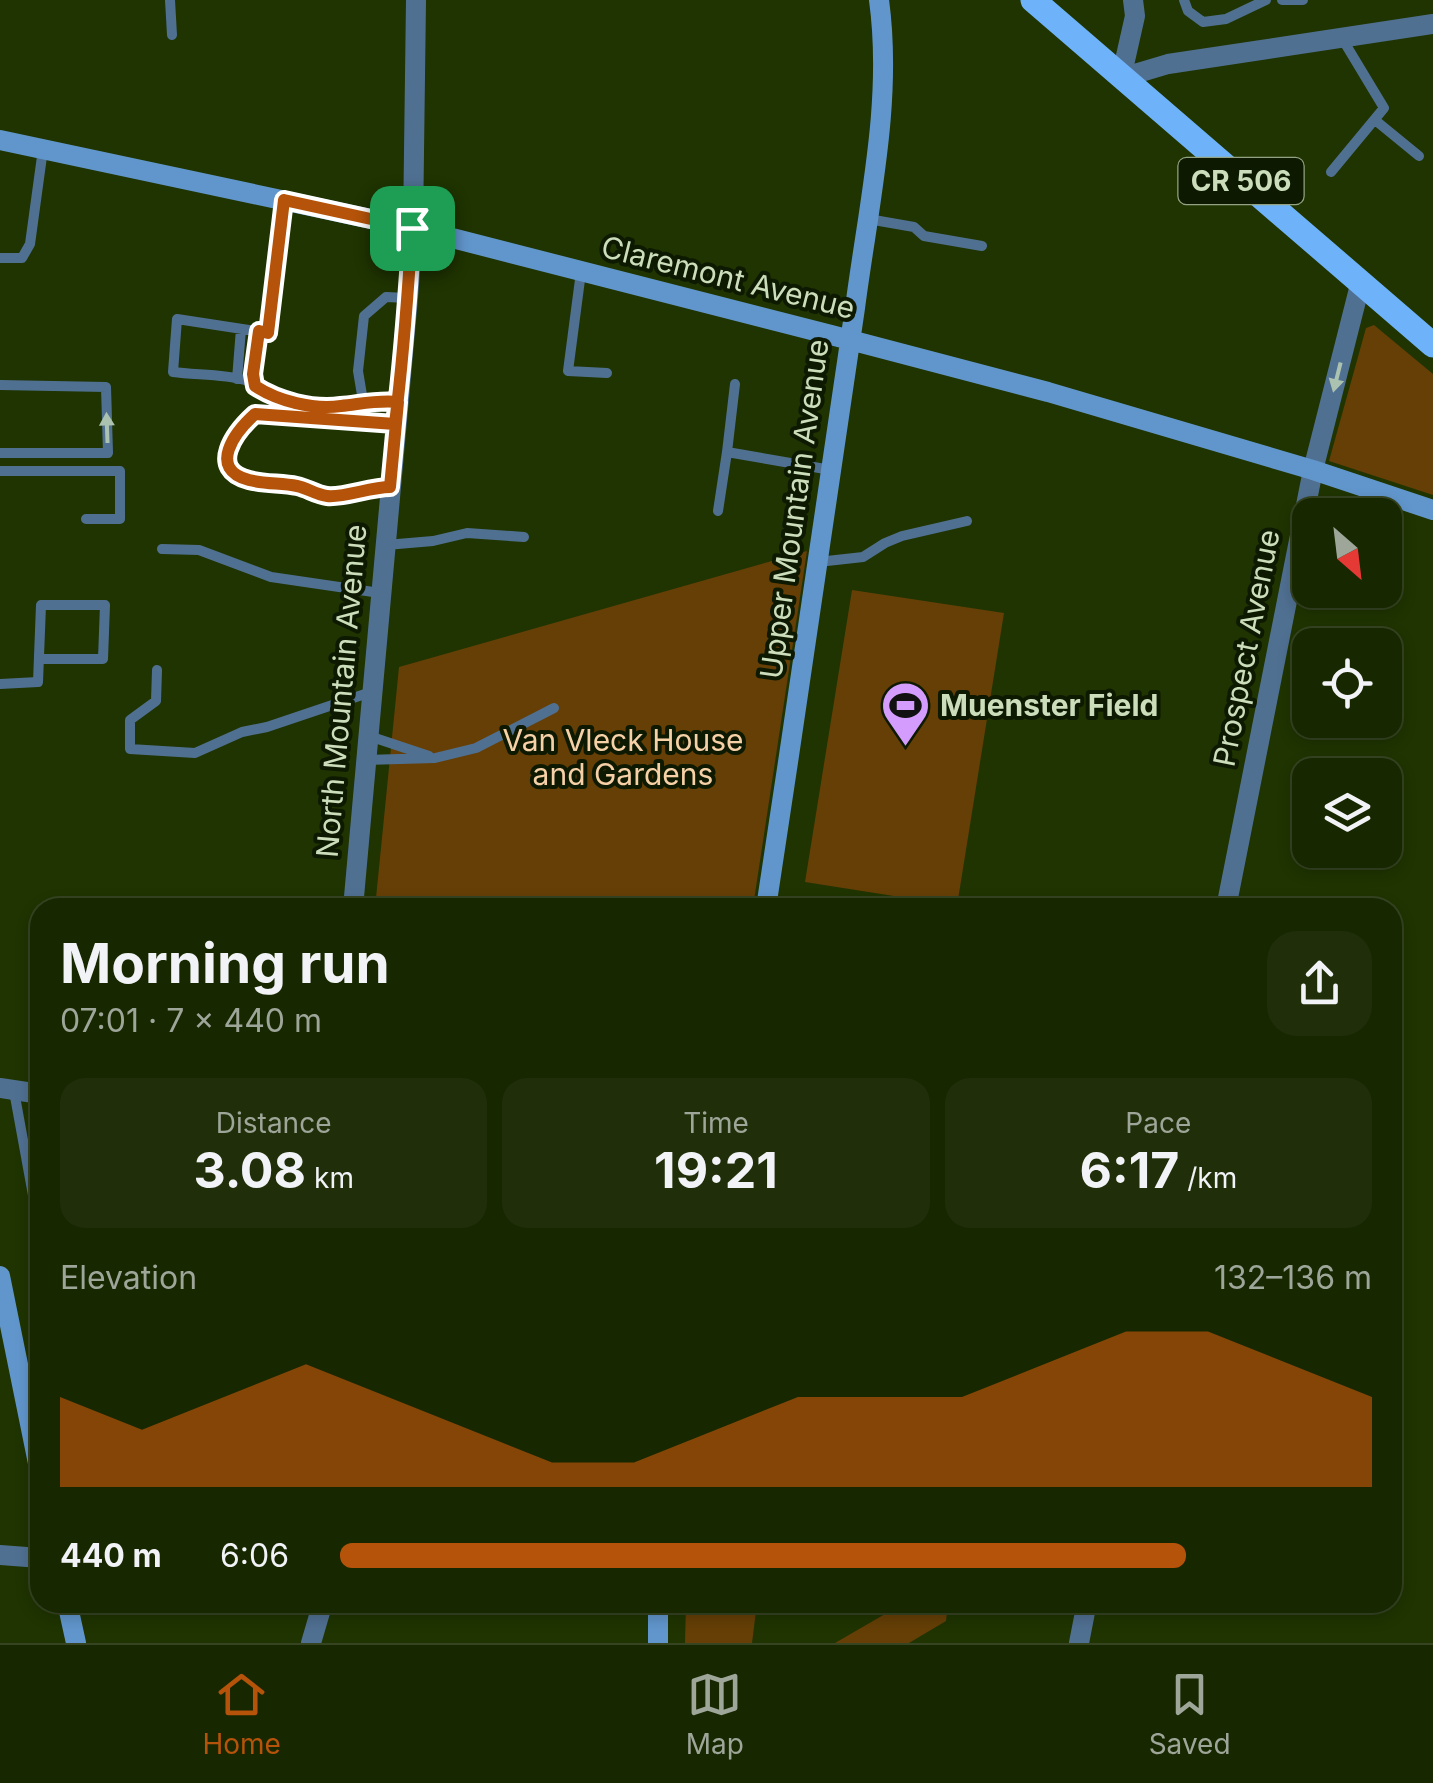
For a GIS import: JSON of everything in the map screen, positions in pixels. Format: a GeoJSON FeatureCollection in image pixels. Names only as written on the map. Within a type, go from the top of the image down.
{"type":"FeatureCollection","features":[{"type":"Feature","properties":{"kind":"main road","name":"CR 506"},"geometry":{"type":"LineString","coordinates":[[1033,0],[1433,345]]}},
{"type":"Feature","properties":{"kind":"street","name":"North Mountain Avenue"},"geometry":{"type":"LineString","coordinates":[[354,898],[408,298],[416,0]]}},
{"type":"Feature","properties":{"kind":"street","name":"Upper Mountain Avenue"},"geometry":{"type":"LineString","coordinates":[[768,898],[867,219],[885,70],[879,0]]}},
{"type":"Feature","properties":{"kind":"street"},"geometry":{"type":"LineString","coordinates":[[1133,0],[1135,16],[1121,78],[1168,64],[1433,24]]}},
{"type":"Feature","properties":{"kind":"street","name":"Claremont Avenue"},"geometry":{"type":"LineString","coordinates":[[0,140],[412,228],[850,340],[1048,392],[1314,470],[1433,510]]}},
{"type":"Feature","properties":{"kind":"street","name":"Prospect Avenue"},"geometry":{"type":"LineString","coordinates":[[1228,898],[1314,470],[1360,284]]}},
{"type":"Feature","properties":{"kind":"street"},"geometry":{"type":"LineString","coordinates":[[0,1276],[30,1424]]}},
{"type":"Feature","properties":{"kind":"street"},"geometry":{"type":"LineString","coordinates":[[0,1555],[30,1557]]}},
{"type":"Feature","properties":{"kind":"street"},"geometry":{"type":"LineString","coordinates":[[69,1613],[76,1643]]}},
{"type":"Feature","properties":{"kind":"street"},"geometry":{"type":"LineString","coordinates":[[311,1643],[319,1613]]}},
{"type":"Feature","properties":{"kind":"street"},"geometry":{"type":"LineString","coordinates":[[658,1613],[658,1643]]}},
{"type":"Feature","properties":{"kind":"street"},"geometry":{"type":"LineString","coordinates":[[1079,1643],[1085,1613]]}},
{"type":"Feature","properties":{"kind":"lane"},"geometry":{"type":"LineString","coordinates":[[170,0],[172,36]]}},
{"type":"Feature","properties":{"kind":"lane"},"geometry":{"type":"LineString","coordinates":[[1184,0],[1188,11],[1203,22],[1226,18],[1266,0]]}},
{"type":"Feature","properties":{"kind":"lane"},"geometry":{"type":"LineString","coordinates":[[1282,0],[1303,0]]}},
{"type":"Feature","properties":{"kind":"lane"},"geometry":{"type":"LineString","coordinates":[[1331,172],[1384,108],[1343,40]]}},
{"type":"Feature","properties":{"kind":"lane"},"geometry":{"type":"LineString","coordinates":[[1376,120],[1419,156]]}},
{"type":"Feature","properties":{"kind":"lane"},"geometry":{"type":"LineString","coordinates":[[0,258],[22,258],[30,244],[43,149]]}},
{"type":"Feature","properties":{"kind":"lane"},"geometry":{"type":"LineString","coordinates":[[284,200],[268,333],[178,319],[173,372],[238,380],[295,403],[339,407],[398,402]]}},
{"type":"Feature","properties":{"kind":"lane"},"geometry":{"type":"LineString","coordinates":[[867,219],[914,228],[924,236],[982,246]]}},
{"type":"Feature","properties":{"kind":"lane"},"geometry":{"type":"LineString","coordinates":[[581,272],[568,370],[607,372]]}},
{"type":"Feature","properties":{"kind":"lane"},"geometry":{"type":"LineString","coordinates":[[363,402],[358,371],[364,316],[386,297],[408,298]]}},
{"type":"Feature","properties":{"kind":"lane"},"geometry":{"type":"LineString","coordinates":[[238,380],[241,328]]}},
{"type":"Feature","properties":{"kind":"lane"},"geometry":{"type":"LineString","coordinates":[[255,386],[259,331]]}},
{"type":"Feature","properties":{"kind":"lane"},"geometry":{"type":"LineString","coordinates":[[718,510],[735,384]]}},
{"type":"Feature","properties":{"kind":"lane"},"geometry":{"type":"LineString","coordinates":[[0,385],[106,387],[108,453],[0,453]]}},
{"type":"Feature","properties":{"kind":"lane"},"geometry":{"type":"LineString","coordinates":[[390,487],[326,496],[300,486],[253,482],[237,476],[228,467],[228,453],[232,439],[255,414],[395,424]]}},
{"type":"Feature","properties":{"kind":"lane"},"geometry":{"type":"LineString","coordinates":[[727,452],[831,470]]}},
{"type":"Feature","properties":{"kind":"lane"},"geometry":{"type":"LineString","coordinates":[[0,471],[120,471],[120,519],[86,519]]}},
{"type":"Feature","properties":{"kind":"lane"},"geometry":{"type":"LineString","coordinates":[[818,562],[864,558],[902,536],[967,521]]}},
{"type":"Feature","properties":{"kind":"lane"},"geometry":{"type":"LineString","coordinates":[[385,545],[433,541],[466,533],[524,537]]}},
{"type":"Feature","properties":{"kind":"lane"},"geometry":{"type":"LineString","coordinates":[[162,550],[199,550],[271,577],[380,592]]}},
{"type":"Feature","properties":{"kind":"lane"},"geometry":{"type":"LineString","coordinates":[[0,684],[38,682],[41,605],[104,605],[103,659],[39,660]]}},
{"type":"Feature","properties":{"kind":"lane"},"geometry":{"type":"LineString","coordinates":[[157,670],[156,701],[130,720],[130,749],[195,753],[242,732],[267,728],[371,692]]}},
{"type":"Feature","properties":{"kind":"lane"},"geometry":{"type":"LineString","coordinates":[[365,760],[435,758],[476,748],[554,708]]}},
{"type":"Feature","properties":{"kind":"lane"},"geometry":{"type":"LineString","coordinates":[[368,736],[435,758]]}},
{"type":"Feature","properties":{"kind":"lane"},"geometry":{"type":"LineString","coordinates":[[7,1089],[30,1185]]}},
{"type":"Feature","properties":{"kind":"green space"},"geometry":{"type":"Polygon","coordinates":[[[1374,325],[1433,374],[1433,495],[1329,461],[1366,328],[1374,325]]]}},
{"type":"Feature","properties":{"kind":"green space","name":"Van Vleck House and Gardens"},"geometry":{"type":"Polygon","coordinates":[[[807,551],[754,898],[376,898],[399,667],[807,551]]]}},
{"type":"Feature","properties":{"kind":"green space","name":"Muenster Field"},"geometry":{"type":"Polygon","coordinates":[[[852,590],[1004,613],[958,898],[906,898],[805,882],[852,590]]]}},
{"type":"Feature","properties":{"kind":"green space"},"geometry":{"type":"Polygon","coordinates":[[[686,1613],[756,1613],[752,1643],[685,1643],[686,1613]]]}},
{"type":"Feature","properties":{"kind":"green space"},"geometry":{"type":"Polygon","coordinates":[[[887,1613],[947,1613],[946,1621],[909,1643],[835,1643],[887,1613]]]}},
{"type":"Feature","properties":{"kind":"place","name":"Muenster Field"},"geometry":{"type":"Point","coordinates":[905,748]}},
{"type":"Feature","properties":{"kind":"route"},"geometry":{"type":"LineString","coordinates":[[412,228],[284,200],[268,333],[259,331],[253,374],[255,386],[295,403],[339,407],[376,400],[398,402],[390,487],[326,496],[300,486],[253,482],[237,476],[228,467],[232,439],[255,414],[395,424],[398,402],[408,298],[412,228]]}}]}
